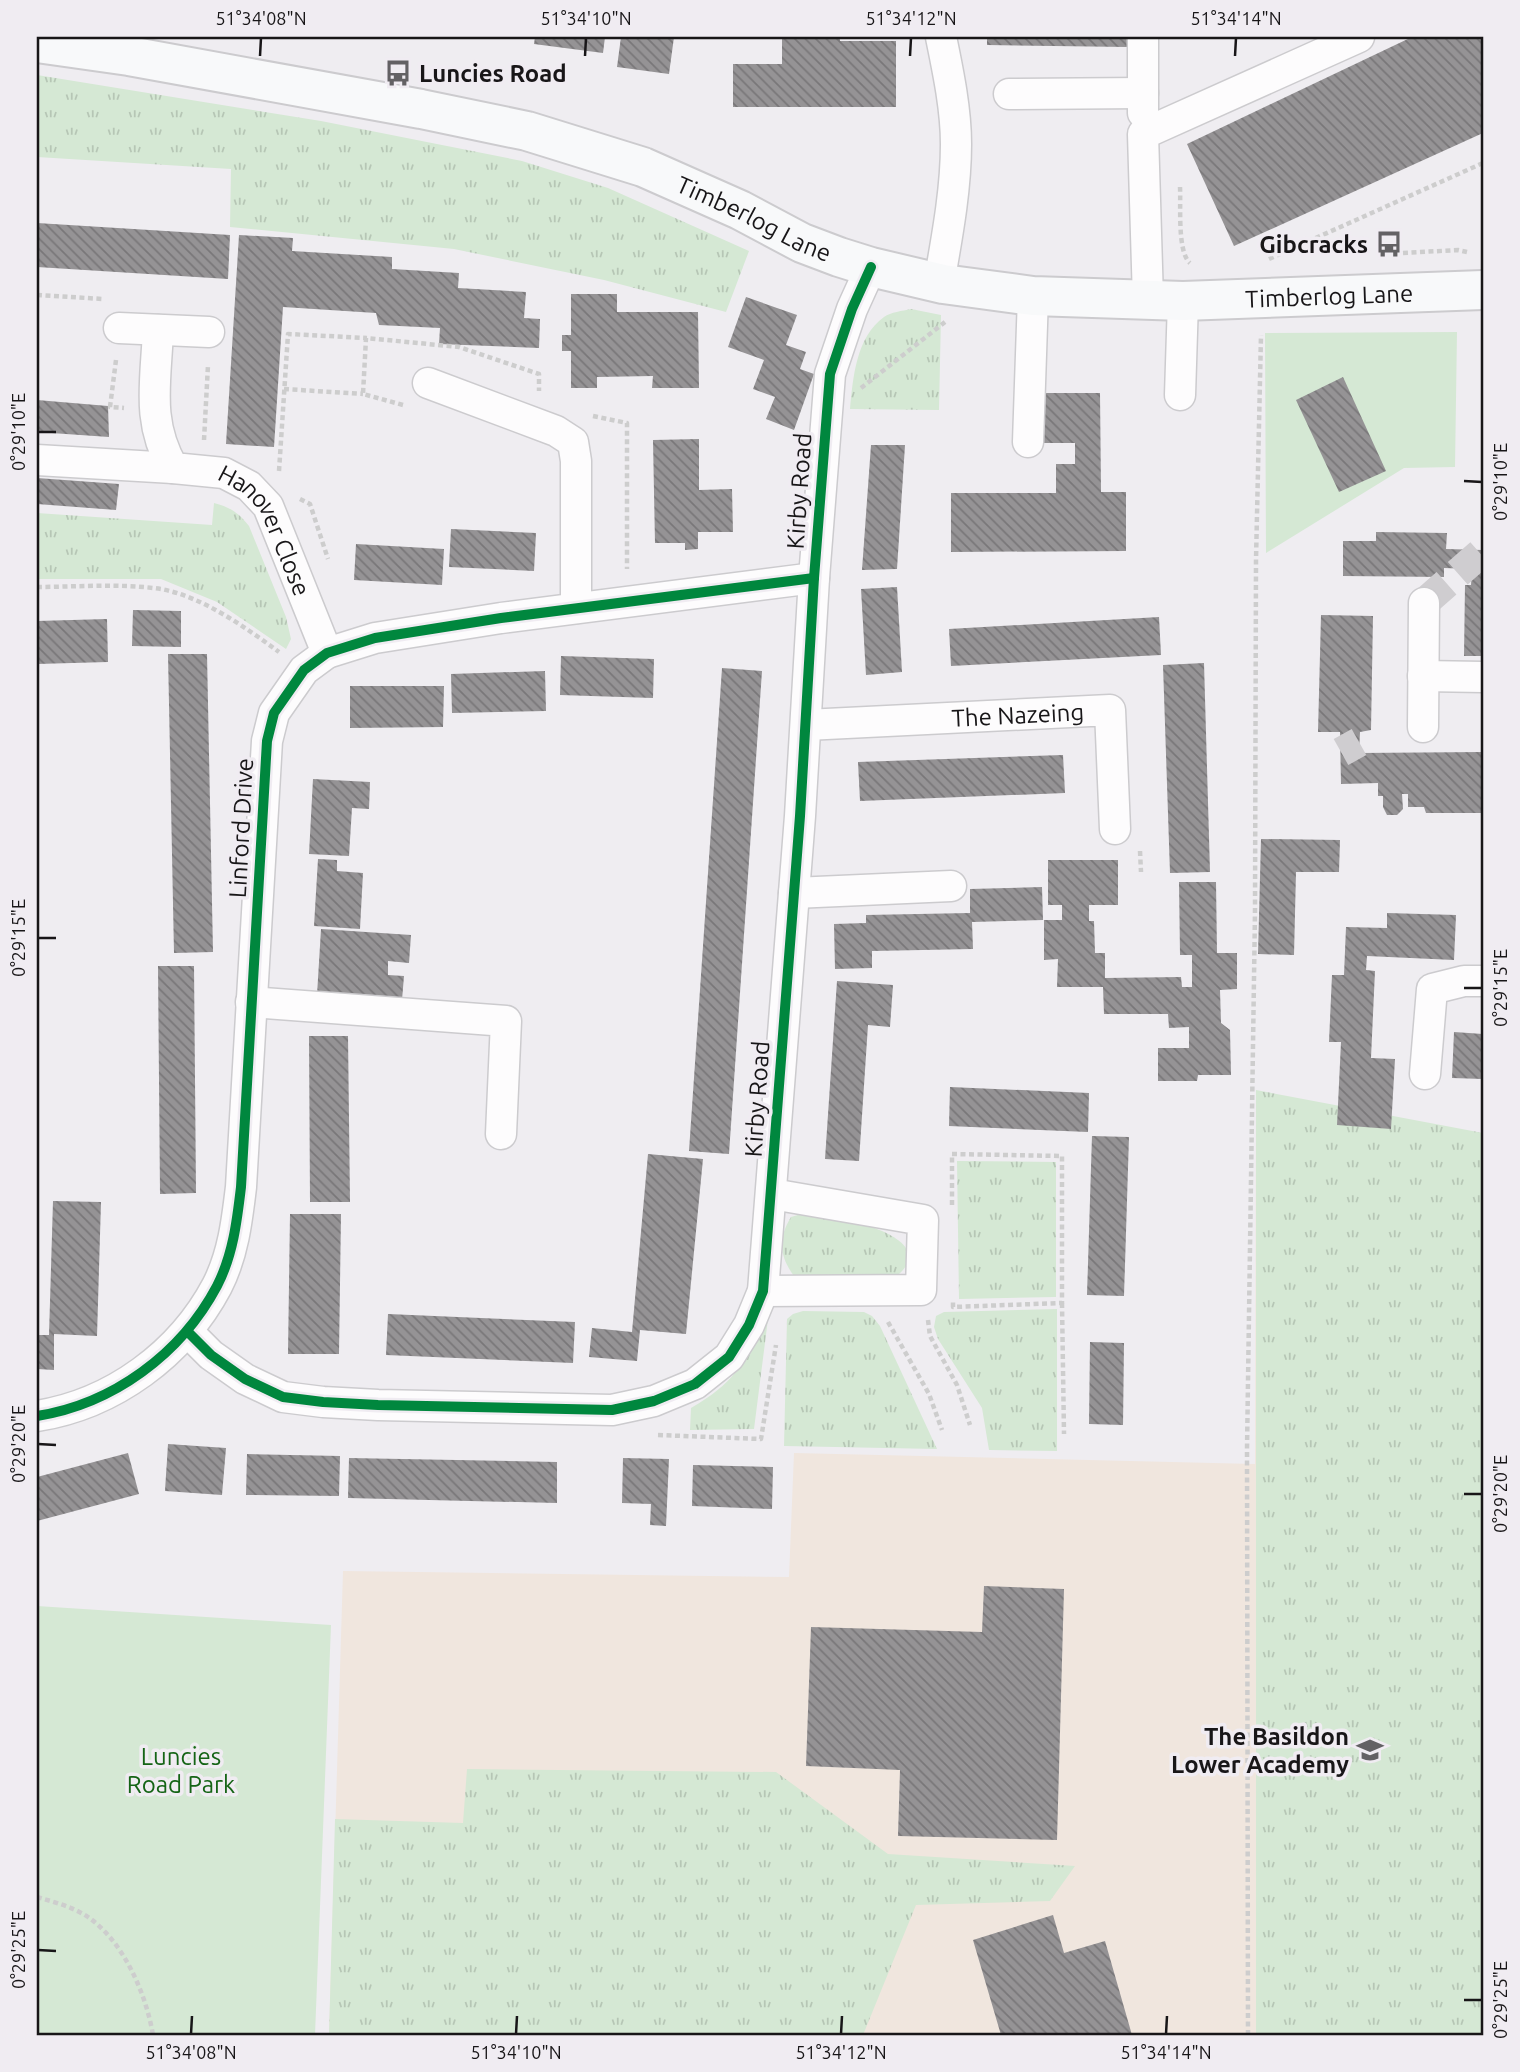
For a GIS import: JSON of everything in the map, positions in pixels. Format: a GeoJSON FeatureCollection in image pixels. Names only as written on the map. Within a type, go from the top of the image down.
{"type":"FeatureCollection","features":[{"type":"Feature","properties":{"kind":"main road","name":"Timberlog Lane"},"geometry":{"type":"LineString","coordinates":[[37,43],[421,108],[527,131],[643,167],[740,210],[802,243],[871,267],[945,301],[1176,290],[1483,290]]}},
{"type":"Feature","properties":{"kind":"street"},"geometry":{"type":"LineString","coordinates":[[941,37],[947,63],[956,143],[945,301]]}},
{"type":"Feature","properties":{"kind":"street"},"geometry":{"type":"LineString","coordinates":[[1143,37],[1143,139],[1176,290],[1180,395]]}},
{"type":"Feature","properties":{"kind":"street"},"geometry":{"type":"LineString","coordinates":[[1143,139],[1143,134],[1359,37]]}},
{"type":"Feature","properties":{"kind":"street"},"geometry":{"type":"LineString","coordinates":[[1009,94],[1143,93]]}},
{"type":"Feature","properties":{"kind":"street","name":"Kirby Road"},"geometry":{"type":"LineString","coordinates":[[188,1332],[211,1355],[245,1379],[283,1397],[378,1405],[612,1410],[654,1401],[695,1384],[729,1357],[743,1336],[763,1291],[772,1194],[830,374],[852,309],[871,267]]}},
{"type":"Feature","properties":{"kind":"street"},"geometry":{"type":"LineString","coordinates":[[1028,442],[1033,296]]}},
{"type":"Feature","properties":{"kind":"street"},"geometry":{"type":"LineString","coordinates":[[119,328],[209,332]]}},
{"type":"Feature","properties":{"kind":"street","name":"Hanover Close"},"geometry":{"type":"LineString","coordinates":[[158,330],[154,417],[158,437],[173,468],[224,473],[250,486],[268,506],[327,653]]}},
{"type":"Feature","properties":{"kind":"street"},"geometry":{"type":"LineString","coordinates":[[421,396],[556,431],[573,442],[576,461],[576,608]]}},
{"type":"Feature","properties":{"kind":"street"},"geometry":{"type":"LineString","coordinates":[[37,460],[173,468]]}},
{"type":"Feature","properties":{"kind":"street","name":"Linford Drive"},"geometry":{"type":"LineString","coordinates":[[37,1416],[83,1405],[108,1394],[146,1369],[188,1332],[218,1285],[230,1254],[237,1222],[267,741],[274,713],[304,670],[327,653],[374,638],[576,608],[814,578]]}},
{"type":"Feature","properties":{"kind":"street"},"geometry":{"type":"LineString","coordinates":[[1423,727],[1424,603]]}},
{"type":"Feature","properties":{"kind":"street"},"geometry":{"type":"LineString","coordinates":[[1423,676],[1483,677]]}},
{"type":"Feature","properties":{"kind":"street","name":"The Nazeing"},"geometry":{"type":"LineString","coordinates":[[806,725],[1110,710],[1115,829]]}},
{"type":"Feature","properties":{"kind":"street"},"geometry":{"type":"LineString","coordinates":[[794,893],[951,886]]}},
{"type":"Feature","properties":{"kind":"street"},"geometry":{"type":"LineString","coordinates":[[1425,1074],[1432,989],[1464,981],[1483,981]]}},
{"type":"Feature","properties":{"kind":"street"},"geometry":{"type":"LineString","coordinates":[[251,1002],[506,1021],[501,1134]]}},
{"type":"Feature","properties":{"kind":"street","name":"Kirby Road"},"geometry":{"type":"LineString","coordinates":[[763,1291],[921,1290],[923,1220],[772,1194]]}},
{"type":"Feature","properties":{"kind":"path"},"geometry":{"type":"LineString","coordinates":[[1261,262],[1483,163]]}},
{"type":"Feature","properties":{"kind":"path"},"geometry":{"type":"LineString","coordinates":[[1176,290],[1187,261],[1183,251],[1180,175]]}},
{"type":"Feature","properties":{"kind":"path"},"geometry":{"type":"LineString","coordinates":[[37,295],[109,299]]}},
{"type":"Feature","properties":{"kind":"path"},"geometry":{"type":"LineString","coordinates":[[857,391],[945,301]]}},
{"type":"Feature","properties":{"kind":"path"},"geometry":{"type":"LineString","coordinates":[[204,450],[209,332]]}},
{"type":"Feature","properties":{"kind":"path"},"geometry":{"type":"LineString","coordinates":[[278,483],[288,334],[366,338],[459,348],[539,374],[539,394]]}},
{"type":"Feature","properties":{"kind":"path"},"geometry":{"type":"LineString","coordinates":[[1248,2035],[1247,1449],[1255,911],[1256,561],[1261,334]]}},
{"type":"Feature","properties":{"kind":"path"},"geometry":{"type":"LineString","coordinates":[[363,394],[366,338]]}},
{"type":"Feature","properties":{"kind":"path"},"geometry":{"type":"LineString","coordinates":[[285,389],[421,396]]}},
{"type":"Feature","properties":{"kind":"path"},"geometry":{"type":"LineString","coordinates":[[589,415],[627,423],[627,572]]}},
{"type":"Feature","properties":{"kind":"path"},"geometry":{"type":"LineString","coordinates":[[292,494],[310,504],[328,562]]}},
{"type":"Feature","properties":{"kind":"path"},"geometry":{"type":"LineString","coordinates":[[37,587],[132,586],[163,590],[222,614],[281,653]]}},
{"type":"Feature","properties":{"kind":"path"},"geometry":{"type":"LineString","coordinates":[[1140,845],[1141,872]]}},
{"type":"Feature","properties":{"kind":"path"},"geometry":{"type":"LineString","coordinates":[[952,1217],[953,1154],[1062,1156],[1064,1434]]}},
{"type":"Feature","properties":{"kind":"path"},"geometry":{"type":"LineString","coordinates":[[953,1294],[953,1307]]}},
{"type":"Feature","properties":{"kind":"path"},"geometry":{"type":"LineString","coordinates":[[941,1307],[1062,1303]]}},
{"type":"Feature","properties":{"kind":"path"},"geometry":{"type":"LineString","coordinates":[[929,1314],[927,1324],[930,1336],[957,1385],[970,1425]]}},
{"type":"Feature","properties":{"kind":"path"},"geometry":{"type":"LineString","coordinates":[[37,1897],[88,1918],[113,1942],[134,1974],[150,2017],[153,2035]]}},
{"type":"Feature","properties":{"kind":"shaded area"},"geometry":{"type":"Polygon","coordinates":[[[1256,1090],[1483,2035],[329,2035],[343,1571],[789,1577],[794,1453],[1255,1464],[1256,1090]]]}},
{"type":"Feature","properties":{"kind":"green space"},"geometry":{"type":"Polygon","coordinates":[[[37,75],[321,121],[522,161],[608,188],[749,251],[726,312],[604,280],[454,249],[230,227],[231,169],[37,157],[37,75]]]}},
{"type":"Feature","properties":{"kind":"green space"},"geometry":{"type":"Polygon","coordinates":[[[911,309],[941,315],[939,410],[850,409],[858,359],[867,335],[887,315],[911,309]]]}},
{"type":"Feature","properties":{"kind":"green space"},"geometry":{"type":"Polygon","coordinates":[[[1457,332],[1455,467],[1404,468],[1266,553],[1265,333],[1457,332]]]}},
{"type":"Feature","properties":{"kind":"green space"},"geometry":{"type":"Polygon","coordinates":[[[214,503],[234,511],[249,526],[286,617],[291,639],[286,649],[217,602],[161,579],[37,579],[37,513],[212,525],[214,503]]]}},
{"type":"Feature","properties":{"kind":"green space","name":"The Basildon Lower Academy"},"geometry":{"type":"Polygon","coordinates":[[[1256,1090],[1483,1133],[1483,2035],[1256,2035],[1256,1090]]]}},
{"type":"Feature","properties":{"kind":"green space"},"geometry":{"type":"Polygon","coordinates":[[[957,1161],[1056,1162],[1056,1297],[959,1299],[957,1161]]]}},
{"type":"Feature","properties":{"kind":"green space"},"geometry":{"type":"Polygon","coordinates":[[[808,1212],[838,1217],[895,1238],[906,1248],[908,1260],[899,1274],[809,1279],[794,1276],[785,1261],[782,1240],[791,1217],[808,1212]]]}},
{"type":"Feature","properties":{"kind":"green space"},"geometry":{"type":"Polygon","coordinates":[[[1057,1309],[1057,1451],[989,1450],[982,1408],[938,1339],[934,1327],[936,1316],[944,1312],[1057,1309]]]}},
{"type":"Feature","properties":{"kind":"green space"},"geometry":{"type":"Polygon","coordinates":[[[803,1311],[864,1312],[872,1316],[880,1326],[937,1449],[784,1446],[787,1319],[803,1311]]]}},
{"type":"Feature","properties":{"kind":"green space"},"geometry":{"type":"Polygon","coordinates":[[[768,1319],[754,1429],[690,1430],[691,1408],[729,1380],[768,1319]]]}},
{"type":"Feature","properties":{"kind":"green space","name":"Luncies Road Park"},"geometry":{"type":"Polygon","coordinates":[[[37,1606],[331,1625],[315,2035],[37,2035],[37,1606]]]}},
{"type":"Feature","properties":{"kind":"green space"},"geometry":{"type":"Polygon","coordinates":[[[467,1769],[776,1772],[888,1854],[1075,1866],[1050,1901],[916,1905],[863,2035],[329,2035],[335,1819],[463,1823],[467,1769]]]}},
{"type":"Feature","properties":{"kind":"building"},"geometry":{"type":"Polygon","coordinates":[[[535,37],[605,37],[603,53],[534,44],[535,37]]]}},
{"type":"Feature","properties":{"kind":"building"},"geometry":{"type":"Polygon","coordinates":[[[621,37],[674,37],[669,74],[617,67],[621,37]]]}},
{"type":"Feature","properties":{"kind":"building"},"geometry":{"type":"Polygon","coordinates":[[[782,37],[896,41],[896,107],[733,107],[733,64],[782,64],[782,37]]]}},
{"type":"Feature","properties":{"kind":"building"},"geometry":{"type":"Polygon","coordinates":[[[987,37],[1127,37],[1127,47],[987,45],[987,37]]]}},
{"type":"Feature","properties":{"kind":"building"},"geometry":{"type":"Polygon","coordinates":[[[1412,37],[1483,37],[1483,133],[1234,246],[1187,144],[1412,37]]]}},
{"type":"Feature","properties":{"kind":"building"},"geometry":{"type":"Polygon","coordinates":[[[37,223],[230,235],[228,279],[37,267],[37,223]]]}},
{"type":"Feature","properties":{"kind":"building"},"geometry":{"type":"Polygon","coordinates":[[[239,235],[293,238],[292,251],[392,257],[392,269],[459,273],[458,288],[526,292],[524,318],[540,319],[539,348],[439,344],[440,328],[379,325],[376,313],[283,307],[274,447],[226,444],[239,235]]]}},
{"type":"Feature","properties":{"kind":"building"},"geometry":{"type":"Polygon","coordinates":[[[571,294],[617,294],[617,312],[698,312],[699,388],[652,388],[653,376],[597,377],[597,388],[571,388],[571,351],[562,351],[562,335],[571,335],[571,294]]]}},
{"type":"Feature","properties":{"kind":"building"},"geometry":{"type":"Polygon","coordinates":[[[746,297],[797,315],[786,345],[806,352],[800,369],[814,374],[794,430],[766,419],[775,397],[753,389],[764,360],[728,347],[746,297]]]}},
{"type":"Feature","properties":{"kind":"building"},"geometry":{"type":"Polygon","coordinates":[[[1343,377],[1386,471],[1339,492],[1296,400],[1343,377]]]}},
{"type":"Feature","properties":{"kind":"building"},"geometry":{"type":"Polygon","coordinates":[[[1043,393],[1100,393],[1101,492],[1126,492],[1126,551],[951,552],[951,493],[1056,493],[1056,464],[1075,464],[1075,443],[1043,443],[1043,393]]]}},
{"type":"Feature","properties":{"kind":"building"},"geometry":{"type":"Polygon","coordinates":[[[37,400],[108,406],[109,437],[37,432],[37,400]]]}},
{"type":"Feature","properties":{"kind":"building"},"geometry":{"type":"Polygon","coordinates":[[[699,439],[699,490],[732,489],[733,532],[698,532],[698,549],[685,550],[685,543],[655,543],[653,440],[699,439]]]}},
{"type":"Feature","properties":{"kind":"building"},"geometry":{"type":"Polygon","coordinates":[[[871,445],[905,445],[897,569],[862,570],[871,445]]]}},
{"type":"Feature","properties":{"kind":"building"},"geometry":{"type":"Polygon","coordinates":[[[37,478],[119,484],[116,510],[37,504],[37,478]]]}},
{"type":"Feature","properties":{"kind":"building"},"geometry":{"type":"Polygon","coordinates":[[[451,529],[536,533],[534,571],[449,567],[451,529]]]}},
{"type":"Feature","properties":{"kind":"building"},"geometry":{"type":"Polygon","coordinates":[[[1376,532],[1447,533],[1446,549],[1483,550],[1483,656],[1464,656],[1465,585],[1471,585],[1472,569],[1444,568],[1444,577],[1343,576],[1343,541],[1376,541],[1376,532]]]}},
{"type":"Feature","properties":{"kind":"building"},"geometry":{"type":"Polygon","coordinates":[[[356,544],[444,549],[442,585],[354,580],[356,544]]]}},
{"type":"Feature","properties":{"kind":"building"},"geometry":{"type":"Polygon","coordinates":[[[897,587],[902,672],[866,675],[861,589],[897,587]]]}},
{"type":"Feature","properties":{"kind":"building"},"geometry":{"type":"Polygon","coordinates":[[[133,610],[181,611],[181,647],[132,646],[133,610]]]}},
{"type":"Feature","properties":{"kind":"building"},"geometry":{"type":"Polygon","coordinates":[[[1321,615],[1373,616],[1371,730],[1360,732],[1359,753],[1483,752],[1483,813],[1426,813],[1424,807],[1408,807],[1408,794],[1402,794],[1403,809],[1397,815],[1387,815],[1383,807],[1383,796],[1378,796],[1378,783],[1341,784],[1340,732],[1318,732],[1321,615]]]}},
{"type":"Feature","properties":{"kind":"building"},"geometry":{"type":"Polygon","coordinates":[[[1159,617],[1161,655],[951,666],[949,629],[1159,617]]]}},
{"type":"Feature","properties":{"kind":"building"},"geometry":{"type":"Polygon","coordinates":[[[107,619],[108,662],[37,664],[37,621],[107,619]]]}},
{"type":"Feature","properties":{"kind":"building"},"geometry":{"type":"Polygon","coordinates":[[[168,654],[207,654],[213,952],[174,953],[168,654]]]}},
{"type":"Feature","properties":{"kind":"building"},"geometry":{"type":"Polygon","coordinates":[[[561,656],[654,659],[653,698],[560,695],[561,656]]]}},
{"type":"Feature","properties":{"kind":"building"},"geometry":{"type":"Polygon","coordinates":[[[1204,663],[1210,872],[1170,873],[1163,665],[1204,663]]]}},
{"type":"Feature","properties":{"kind":"building"},"geometry":{"type":"Polygon","coordinates":[[[722,668],[762,671],[729,1154],[689,1151],[722,668]]]}},
{"type":"Feature","properties":{"kind":"building"},"geometry":{"type":"Polygon","coordinates":[[[545,671],[546,711],[452,713],[451,674],[545,671]]]}},
{"type":"Feature","properties":{"kind":"building"},"geometry":{"type":"Polygon","coordinates":[[[350,686],[444,686],[443,727],[350,728],[350,686]]]}},
{"type":"Feature","properties":{"kind":"building"},"geometry":{"type":"Polygon","coordinates":[[[1063,755],[1065,793],[860,801],[858,762],[1063,755]]]}},
{"type":"Feature","properties":{"kind":"building"},"geometry":{"type":"Polygon","coordinates":[[[313,779],[370,782],[369,809],[352,808],[349,856],[309,854],[313,779]]]}},
{"type":"Feature","properties":{"kind":"building"},"geometry":{"type":"Polygon","coordinates":[[[1261,839],[1340,840],[1339,872],[1296,872],[1294,955],[1258,954],[1261,839]]]}},
{"type":"Feature","properties":{"kind":"building"},"geometry":{"type":"Polygon","coordinates":[[[318,859],[337,860],[337,871],[363,873],[360,929],[314,926],[318,859]]]}},
{"type":"Feature","properties":{"kind":"building"},"geometry":{"type":"Polygon","coordinates":[[[1048,860],[1118,860],[1118,905],[1089,905],[1089,921],[1094,921],[1095,953],[1105,953],[1105,978],[1181,977],[1182,987],[1192,987],[1192,955],[1180,955],[1179,882],[1216,882],[1217,953],[1237,953],[1237,989],[1220,990],[1221,1023],[1230,1030],[1231,1075],[1198,1075],[1197,1081],[1158,1081],[1158,1048],[1189,1048],[1189,1027],[1169,1028],[1168,1014],[1104,1014],[1103,987],[1057,987],[1058,959],[1044,960],[1044,920],[1062,920],[1062,905],[1048,905],[1048,860]]]}},
{"type":"Feature","properties":{"kind":"building"},"geometry":{"type":"Polygon","coordinates":[[[1042,887],[1043,920],[972,922],[973,949],[872,951],[872,968],[835,969],[834,924],[866,923],[866,915],[970,913],[970,889],[1042,887]]]}},
{"type":"Feature","properties":{"kind":"building"},"geometry":{"type":"Polygon","coordinates":[[[1387,913],[1456,915],[1454,960],[1367,956],[1366,970],[1375,971],[1371,1058],[1395,1059],[1391,1129],[1337,1125],[1341,1042],[1329,1042],[1332,975],[1344,975],[1346,927],[1387,928],[1387,913]]]}},
{"type":"Feature","properties":{"kind":"building"},"geometry":{"type":"Polygon","coordinates":[[[321,929],[411,935],[409,963],[388,961],[388,975],[404,976],[402,1000],[317,995],[321,929]]]}},
{"type":"Feature","properties":{"kind":"building"},"geometry":{"type":"Polygon","coordinates":[[[158,966],[194,966],[196,1193],[160,1194],[158,966]]]}},
{"type":"Feature","properties":{"kind":"building"},"geometry":{"type":"Polygon","coordinates":[[[837,981],[893,985],[890,1027],[868,1025],[859,1161],[825,1159],[837,981]]]}},
{"type":"Feature","properties":{"kind":"building"},"geometry":{"type":"Polygon","coordinates":[[[1454,1032],[1483,1034],[1483,1079],[1452,1078],[1454,1032]]]}},
{"type":"Feature","properties":{"kind":"building"},"geometry":{"type":"Polygon","coordinates":[[[309,1036],[348,1036],[350,1202],[310,1202],[309,1036]]]}},
{"type":"Feature","properties":{"kind":"building"},"geometry":{"type":"Polygon","coordinates":[[[950,1087],[1089,1093],[1088,1132],[949,1126],[950,1087]]]}},
{"type":"Feature","properties":{"kind":"building"},"geometry":{"type":"Polygon","coordinates":[[[1092,1136],[1129,1137],[1124,1296],[1087,1295],[1092,1136]]]}},
{"type":"Feature","properties":{"kind":"building"},"geometry":{"type":"Polygon","coordinates":[[[648,1154],[703,1159],[686,1334],[640,1330],[637,1361],[589,1357],[592,1328],[632,1332],[648,1154]]]}},
{"type":"Feature","properties":{"kind":"building"},"geometry":{"type":"Polygon","coordinates":[[[53,1201],[101,1202],[97,1336],[54,1334],[54,1370],[37,1369],[37,1335],[49,1335],[53,1201]]]}},
{"type":"Feature","properties":{"kind":"building"},"geometry":{"type":"Polygon","coordinates":[[[290,1214],[341,1214],[339,1354],[288,1354],[290,1214]]]}},
{"type":"Feature","properties":{"kind":"building"},"geometry":{"type":"Polygon","coordinates":[[[388,1314],[575,1322],[573,1363],[386,1355],[388,1314]]]}},
{"type":"Feature","properties":{"kind":"building"},"geometry":{"type":"Polygon","coordinates":[[[1090,1342],[1124,1343],[1123,1425],[1089,1424],[1090,1342]]]}},
{"type":"Feature","properties":{"kind":"building"},"geometry":{"type":"Polygon","coordinates":[[[168,1444],[226,1448],[222,1495],[165,1491],[168,1444]]]}},
{"type":"Feature","properties":{"kind":"building"},"geometry":{"type":"Polygon","coordinates":[[[128,1453],[139,1494],[37,1521],[37,1477],[128,1453]]]}},
{"type":"Feature","properties":{"kind":"building"},"geometry":{"type":"Polygon","coordinates":[[[247,1454],[340,1456],[339,1496],[246,1495],[247,1454]]]}},
{"type":"Feature","properties":{"kind":"building"},"geometry":{"type":"Polygon","coordinates":[[[349,1458],[557,1462],[557,1503],[348,1498],[349,1458]]]}},
{"type":"Feature","properties":{"kind":"building"},"geometry":{"type":"Polygon","coordinates":[[[623,1458],[669,1459],[666,1526],[650,1525],[651,1504],[622,1503],[623,1458]]]}},
{"type":"Feature","properties":{"kind":"building"},"geometry":{"type":"Polygon","coordinates":[[[693,1465],[773,1467],[772,1509],[692,1506],[693,1465]]]}},
{"type":"Feature","properties":{"kind":"building"},"geometry":{"type":"Polygon","coordinates":[[[984,1586],[1064,1589],[1057,1840],[898,1836],[900,1770],[806,1766],[811,1627],[982,1632],[984,1586]]]}},
{"type":"Feature","properties":{"kind":"building"},"geometry":{"type":"Polygon","coordinates":[[[1053,1915],[1064,1953],[1105,1941],[1132,2035],[1001,2035],[973,1940],[1053,1915]]]}},
{"type":"Feature","properties":{"kind":"tunnel"},"geometry":{"type":"LineString","coordinates":[[1424,603],[1483,551]]}},
{"type":"Feature","properties":{"kind":"tunnel"},"geometry":{"type":"LineString","coordinates":[[1341,752],[1359,742]]}},
{"type":"Feature","properties":{"kind":"cycle path"},"geometry":{"type":"LineString","coordinates":[[188,1332],[211,1355],[245,1379],[283,1397],[378,1405],[612,1410],[654,1401],[695,1384],[729,1357],[749,1325],[763,1291],[800,816],[814,578],[830,374],[852,309],[871,267]]}},
{"type":"Feature","properties":{"kind":"cycle path"},"geometry":{"type":"LineString","coordinates":[[37,1416],[92,1400],[118,1388],[142,1372],[164,1354],[202,1311],[227,1262],[241,1187],[267,741],[274,713],[304,670],[327,653],[375,638],[501,618],[814,578]]}},
{"type":"Feature","properties":{"kind":"place","name":"Luncies Road"},"geometry":{"type":"Point","coordinates":[398,73]}},
{"type":"Feature","properties":{"kind":"place","name":"Gibcracks"},"geometry":{"type":"Point","coordinates":[1389,244]}},
{"type":"Feature","properties":{"kind":"place","name":"The Basildon Lower Academy"},"geometry":{"type":"Point","coordinates":[1370,1750]}}]}
